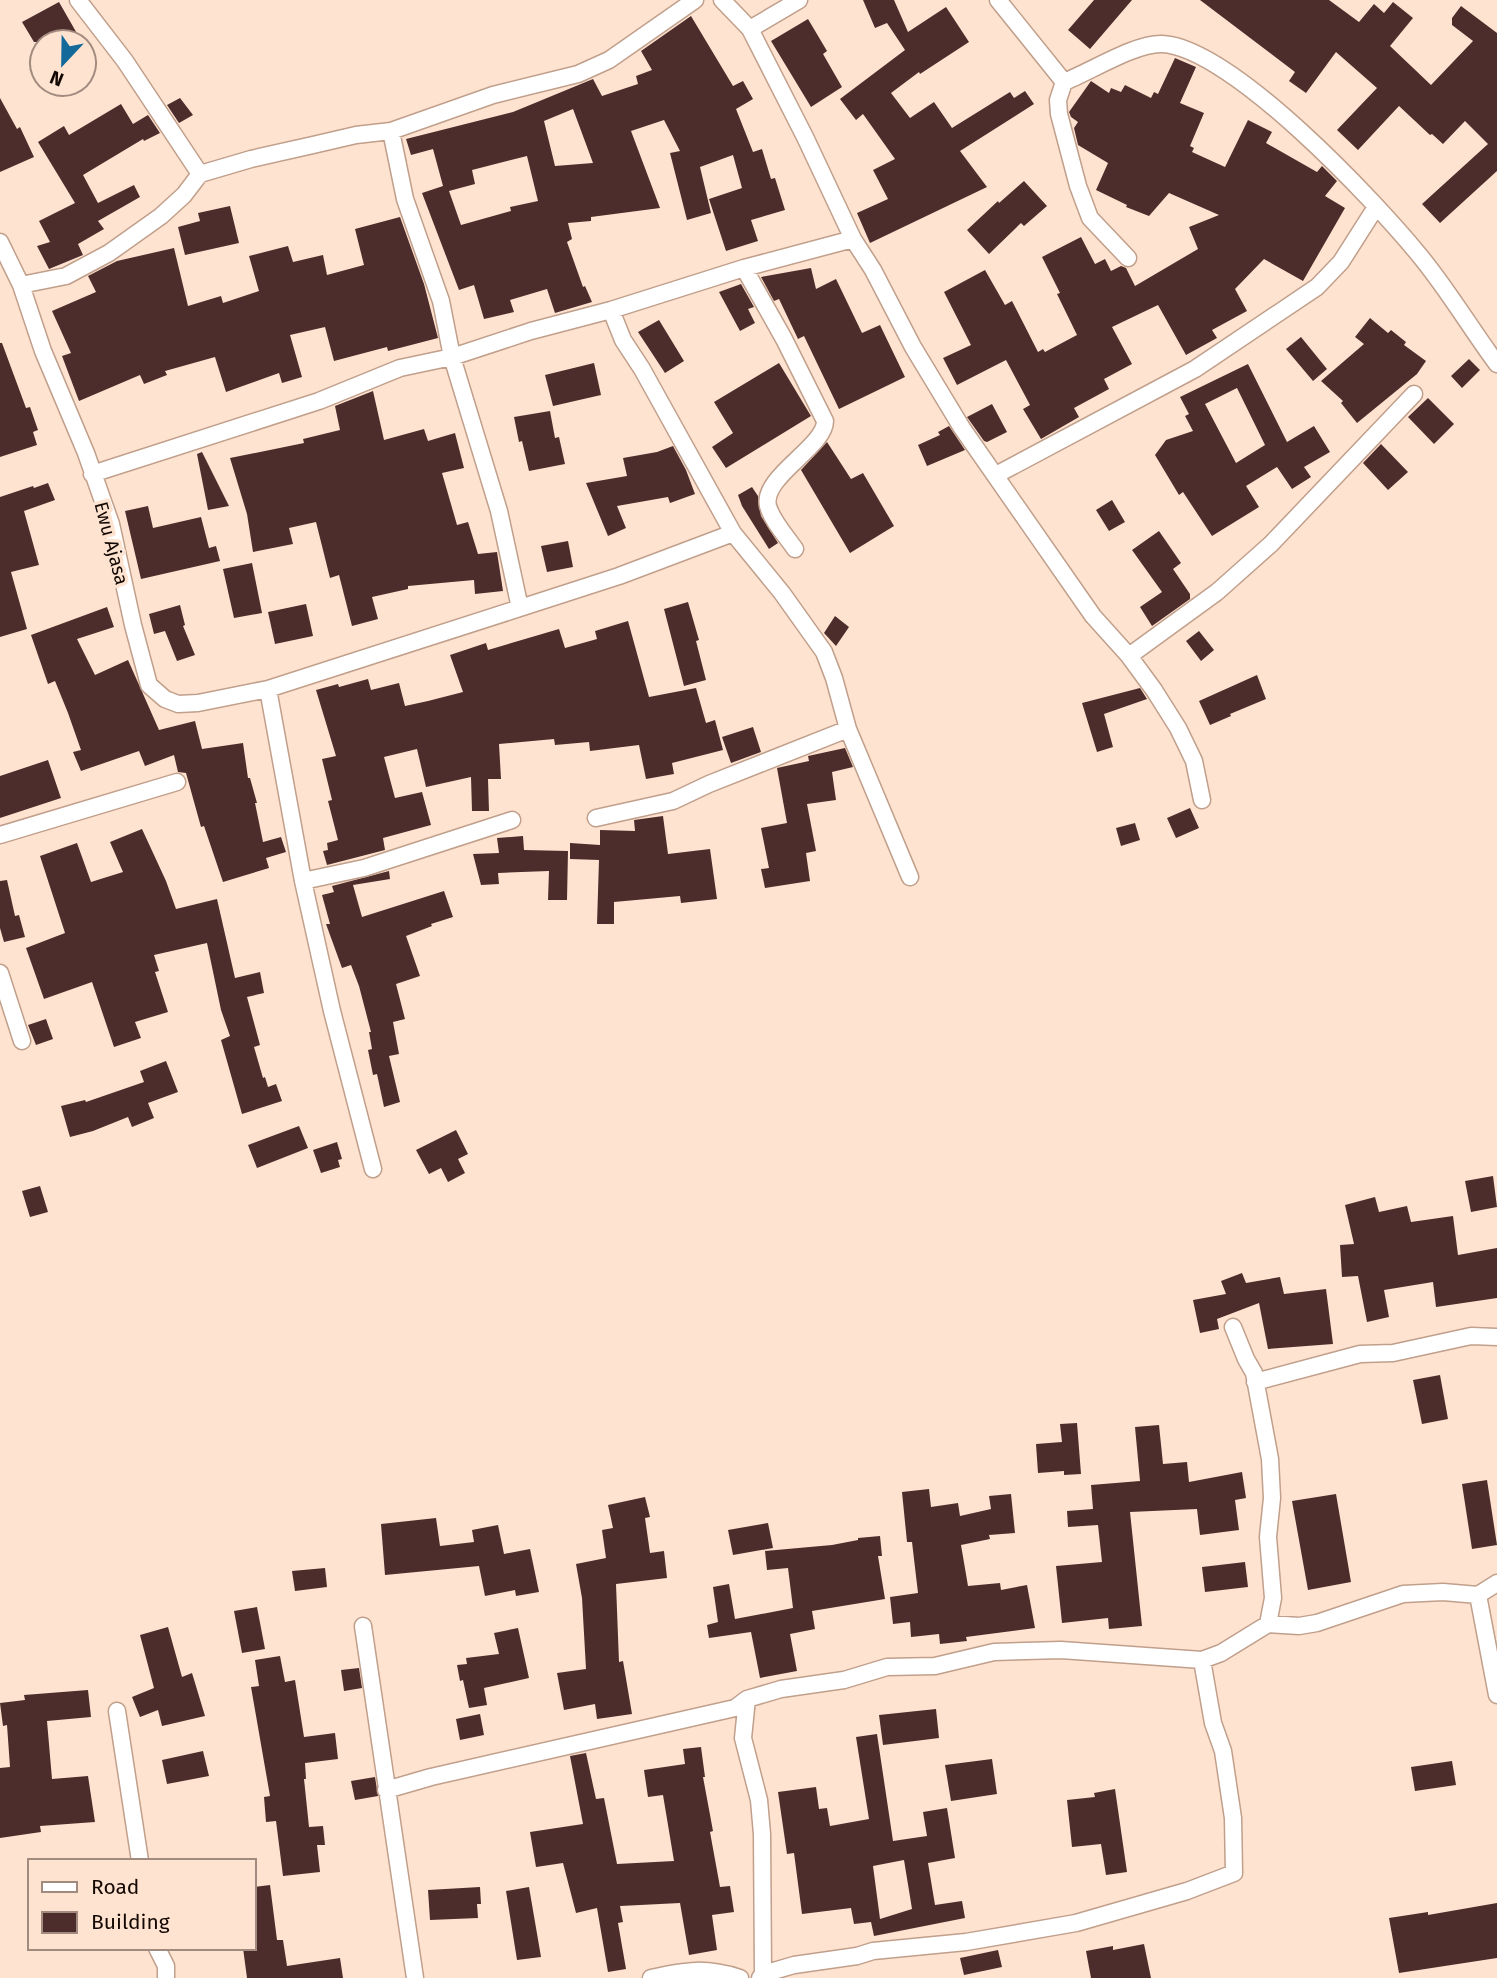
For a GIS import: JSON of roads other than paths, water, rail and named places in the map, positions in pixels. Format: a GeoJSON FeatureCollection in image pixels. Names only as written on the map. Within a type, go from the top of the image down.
{"type":"FeatureCollection","features":[{"type":"Feature","properties":{"kind":"street"},"geometry":{"type":"LineString","coordinates":[[78,0],[125,61],[200,174]]}},
{"type":"Feature","properties":{"kind":"street"},"geometry":{"type":"LineString","coordinates":[[21,285],[66,276],[109,253],[161,216],[184,195],[200,174],[251,159],[356,135],[391,131],[493,95],[555,80],[609,60],[695,0]]}},
{"type":"Feature","properties":{"kind":"street"},"geometry":{"type":"LineString","coordinates":[[722,0],[750,29],[853,239],[962,428],[1093,615],[1129,656],[1178,728],[1194,761],[1202,800]]}},
{"type":"Feature","properties":{"kind":"street"},"geometry":{"type":"LineString","coordinates":[[750,29],[799,0]]}},
{"type":"Feature","properties":{"kind":"street"},"geometry":{"type":"LineString","coordinates":[[998,0],[1064,82]]}},
{"type":"Feature","properties":{"kind":"street"},"geometry":{"type":"LineString","coordinates":[[1064,82],[1142,47],[1165,44],[1216,65],[1266,101],[1344,173],[1376,207],[1421,257],[1497,364]]}},
{"type":"Feature","properties":{"kind":"street"},"geometry":{"type":"LineString","coordinates":[[1064,82],[1059,100],[1059,114],[1078,186],[1090,218],[1128,258]]}},
{"type":"Feature","properties":{"kind":"street"},"geometry":{"type":"LineString","coordinates":[[391,131],[405,199],[441,301],[452,357],[499,511],[520,608]]}},
{"type":"Feature","properties":{"kind":"street"},"geometry":{"type":"LineString","coordinates":[[996,475],[1195,369],[1318,287],[1341,262],[1376,207]]}},
{"type":"Feature","properties":{"kind":"street"},"geometry":{"type":"LineString","coordinates":[[92,474],[319,401],[400,368],[452,357],[744,268],[853,239]]}},
{"type":"Feature","properties":{"kind":"street","name":"Ewu Ajasa"},"geometry":{"type":"LineString","coordinates":[[0,242],[21,285],[43,351],[86,453],[111,524],[149,685],[165,699],[178,704],[223,699],[268,689],[619,576],[733,533]]}},
{"type":"Feature","properties":{"kind":"street"},"geometry":{"type":"LineString","coordinates":[[744,268],[784,339],[825,421],[825,428],[820,435],[786,469],[769,497],[768,506],[795,549]]}},
{"type":"Feature","properties":{"kind":"street"},"geometry":{"type":"LineString","coordinates":[[611,310],[623,340],[642,369],[733,533],[782,593],[824,652],[848,729],[910,877]]}},
{"type":"Feature","properties":{"kind":"street"},"geometry":{"type":"LineString","coordinates":[[1129,656],[1217,592],[1271,544],[1414,394]]}},
{"type":"Feature","properties":{"kind":"street"},"geometry":{"type":"LineString","coordinates":[[268,689],[303,881],[332,1011],[373,1169]]}},
{"type":"Feature","properties":{"kind":"street"},"geometry":{"type":"LineString","coordinates":[[596,818],[673,801],[848,729]]}},
{"type":"Feature","properties":{"kind":"street"},"geometry":{"type":"LineString","coordinates":[[0,835],[177,782]]}},
{"type":"Feature","properties":{"kind":"street"},"geometry":{"type":"LineString","coordinates":[[303,881],[364,868],[512,820]]}},
{"type":"Feature","properties":{"kind":"street"},"geometry":{"type":"LineString","coordinates":[[0,973],[22,1041]]}},
{"type":"Feature","properties":{"kind":"street"},"geometry":{"type":"LineString","coordinates":[[1233,1327],[1254,1373],[1270,1459],[1272,1499],[1268,1538],[1273,1598],[1268,1623]]}},
{"type":"Feature","properties":{"kind":"street"},"geometry":{"type":"LineString","coordinates":[[1255,1382],[1360,1354],[1393,1353],[1471,1336],[1497,1337]]}},
{"type":"Feature","properties":{"kind":"street"},"geometry":{"type":"LineString","coordinates":[[386,1790],[431,1777],[735,1708],[747,1699],[780,1689],[844,1681],[887,1667],[935,1666],[994,1652],[1061,1650],[1202,1660],[1221,1653],[1268,1623],[1299,1626],[1317,1623],[1403,1594],[1443,1592],[1478,1595],[1497,1583]]}},
{"type":"Feature","properties":{"kind":"street"},"geometry":{"type":"LineString","coordinates":[[1478,1595],[1497,1695]]}},
{"type":"Feature","properties":{"kind":"street"},"geometry":{"type":"LineString","coordinates":[[363,1626],[415,1978]]}},
{"type":"Feature","properties":{"kind":"street"},"geometry":{"type":"LineString","coordinates":[[747,1699],[744,1738],[759,1800],[762,1834],[763,1977],[794,1965],[858,1956],[873,1951],[966,1941],[1076,1923],[1187,1891],[1234,1873],[1234,1818],[1223,1751],[1213,1723],[1202,1660]]}},
{"type":"Feature","properties":{"kind":"street"},"geometry":{"type":"LineString","coordinates":[[117,1711],[140,1859]]}},
{"type":"Feature","properties":{"kind":"street"},"geometry":{"type":"LineString","coordinates":[[158,1950],[166,1966],[166,1978]]}},
{"type":"Feature","properties":{"kind":"street"},"geometry":{"type":"LineString","coordinates":[[651,1978],[688,1970],[716,1970],[740,1978]]}}]}
